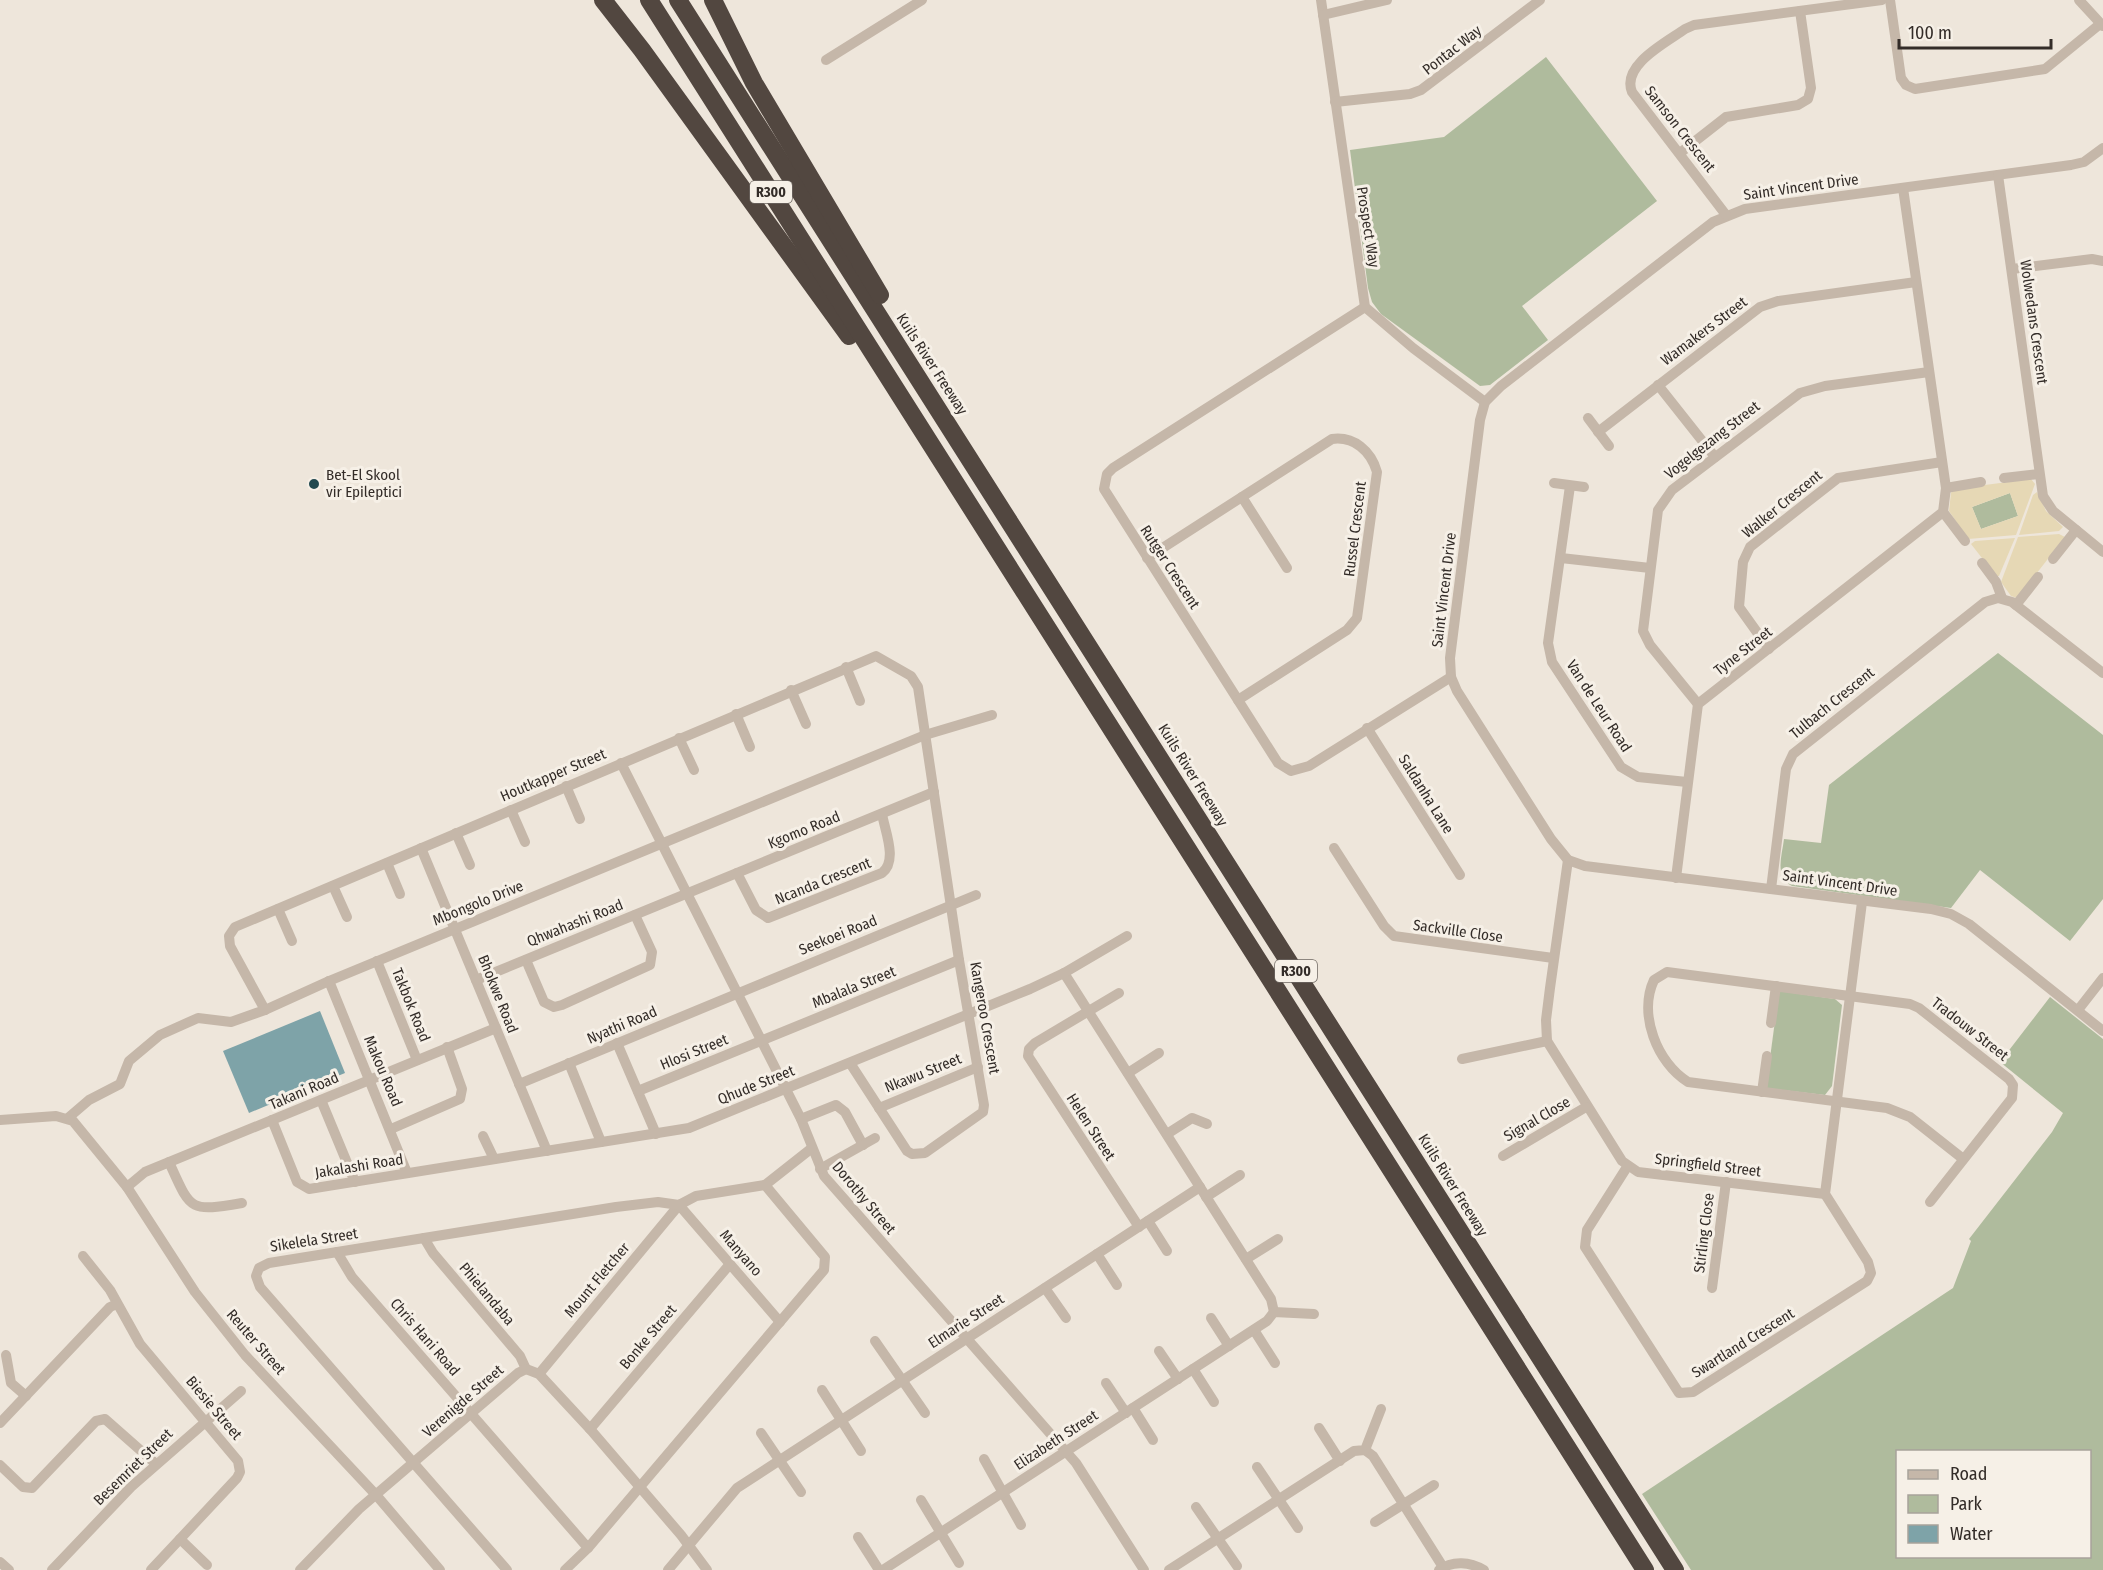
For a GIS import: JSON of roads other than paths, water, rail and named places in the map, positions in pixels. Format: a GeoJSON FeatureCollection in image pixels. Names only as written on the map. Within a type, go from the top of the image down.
{"type":"FeatureCollection","features":[{"type":"Feature","properties":{"kind":"highway"},"geometry":{"type":"LineString","coordinates":[[603,0],[642,50],[845,331],[893,384]]}},
{"type":"Feature","properties":{"kind":"highway","name":"R300"},"geometry":{"type":"LineString","coordinates":[[649,0],[1645,1570]]}},
{"type":"Feature","properties":{"kind":"highway","name":"Kuils River Freeway"},"geometry":{"type":"LineString","coordinates":[[678,0],[1675,1570]]}},
{"type":"Feature","properties":{"kind":"highway"},"geometry":{"type":"LineString","coordinates":[[713,0],[754,83],[890,312],[916,373]]}},
{"type":"Feature","properties":{"kind":"street"},"geometry":{"type":"LineString","coordinates":[[826,60],[922,0]]}},
{"type":"Feature","properties":{"kind":"street","name":"Prospect Way"},"geometry":{"type":"LineString","coordinates":[[1321,0],[1365,307]]}},
{"type":"Feature","properties":{"kind":"street"},"geometry":{"type":"LineString","coordinates":[[1323,15],[1387,0]]}},
{"type":"Feature","properties":{"kind":"street","name":"Pontac Way"},"geometry":{"type":"LineString","coordinates":[[1335,102],[1410,94],[1421,90],[1540,0]]}},
{"type":"Feature","properties":{"kind":"street","name":"Samson Crescent"},"geometry":{"type":"LineString","coordinates":[[1726,214],[1632,92],[1629,82],[1634,68],[1690,26],[1882,0]]}},
{"type":"Feature","properties":{"kind":"street"},"geometry":{"type":"LineString","coordinates":[[1890,0],[1901,78],[1906,85],[1915,89],[2039,72],[2051,66],[2102,25],[2079,0]]}},
{"type":"Feature","properties":{"kind":"street"},"geometry":{"type":"LineString","coordinates":[[1680,153],[1726,117],[1798,105],[1808,99],[1811,88],[1800,11]]}},
{"type":"Feature","properties":{"kind":"street","name":"Saint Vincent Drive"},"geometry":{"type":"LineString","coordinates":[[1451,677],[1450,657],[1480,420],[1485,402],[1501,386],[1726,214],[1745,209],[2084,162],[2103,148]]}},
{"type":"Feature","properties":{"kind":"street","name":"Wolwedans Crescent"},"geometry":{"type":"LineString","coordinates":[[1998,175],[2039,474],[2047,504],[2103,552]]}},
{"type":"Feature","properties":{"kind":"street"},"geometry":{"type":"LineString","coordinates":[[1903,188],[1946,488],[1943,512],[1965,542]]}},
{"type":"Feature","properties":{"kind":"street"},"geometry":{"type":"LineString","coordinates":[[2012,269],[2092,259],[2103,261]]}},
{"type":"Feature","properties":{"kind":"street","name":"Wamakers Street"},"geometry":{"type":"LineString","coordinates":[[1598,432],[1752,312],[1768,304],[1916,282]]}},
{"type":"Feature","properties":{"kind":"street"},"geometry":{"type":"LineString","coordinates":[[1365,307],[1413,348],[1485,402]]}},
{"type":"Feature","properties":{"kind":"street","name":"Rutger Crescent"},"geometry":{"type":"LineString","coordinates":[[1365,307],[1107,474],[1104,489],[1278,763],[1291,771],[1309,766],[1451,677]]}},
{"type":"Feature","properties":{"kind":"street","name":"Vogelgezang Street"},"geometry":{"type":"LineString","coordinates":[[1698,704],[1645,636],[1643,624],[1661,503],[1672,490],[1800,393],[1825,387],[1929,372]]}},
{"type":"Feature","properties":{"kind":"street"},"geometry":{"type":"LineString","coordinates":[[1658,386],[1715,457]]}},
{"type":"Feature","properties":{"kind":"street"},"geometry":{"type":"LineString","coordinates":[[1587,418],[1609,446]]}},
{"type":"Feature","properties":{"kind":"street","name":"Russel Crescent"},"geometry":{"type":"LineString","coordinates":[[1147,558],[1332,439],[1348,439],[1368,454],[1377,472],[1358,618],[1347,630],[1238,700]]}},
{"type":"Feature","properties":{"kind":"street","name":"Walker Crescent"},"geometry":{"type":"LineString","coordinates":[[1769,649],[1739,607],[1743,562],[1750,547],[1838,478],[1942,462]]}},
{"type":"Feature","properties":{"kind":"street"},"geometry":{"type":"LineString","coordinates":[[2004,478],[2039,474]]}},
{"type":"Feature","properties":{"kind":"street"},"geometry":{"type":"LineString","coordinates":[[1946,488],[1981,482]]}},
{"type":"Feature","properties":{"kind":"street"},"geometry":{"type":"LineString","coordinates":[[1554,483],[1584,487]]}},
{"type":"Feature","properties":{"kind":"street","name":"Van de Leur Road"},"geometry":{"type":"LineString","coordinates":[[1570,486],[1548,643],[1552,662],[1621,767],[1638,777],[1687,782]]}},
{"type":"Feature","properties":{"kind":"street"},"geometry":{"type":"LineString","coordinates":[[1242,497],[1287,568]]}},
{"type":"Feature","properties":{"kind":"street","name":"Tyne Street"},"geometry":{"type":"LineString","coordinates":[[1698,704],[1943,512]]}},
{"type":"Feature","properties":{"kind":"street"},"geometry":{"type":"LineString","coordinates":[[2053,559],[2076,530]]}},
{"type":"Feature","properties":{"kind":"street"},"geometry":{"type":"LineString","coordinates":[[1561,558],[1650,568]]}},
{"type":"Feature","properties":{"kind":"street"},"geometry":{"type":"LineString","coordinates":[[1982,563],[1996,582],[2002,598],[2016,605],[2103,673]]}},
{"type":"Feature","properties":{"kind":"street"},"geometry":{"type":"LineString","coordinates":[[2016,605],[2038,577]]}},
{"type":"Feature","properties":{"kind":"street","name":"Tulbach Crescent"},"geometry":{"type":"LineString","coordinates":[[1771,889],[1786,769],[1793,753],[1985,602],[2002,598]]}},
{"type":"Feature","properties":{"kind":"street","name":"Houtkapper Street"},"geometry":{"type":"LineString","coordinates":[[265,1010],[228,939],[235,927],[846,667],[876,656],[913,678],[918,687],[925,735]]}},
{"type":"Feature","properties":{"kind":"street"},"geometry":{"type":"LineString","coordinates":[[846,667],[860,701]]}},
{"type":"Feature","properties":{"kind":"street"},"geometry":{"type":"LineString","coordinates":[[1451,677],[1551,839],[1568,860],[1553,958],[1546,1020],[1547,1041],[1586,1107],[1627,1167]]}},
{"type":"Feature","properties":{"kind":"street"},"geometry":{"type":"LineString","coordinates":[[791,690],[806,724]]}},
{"type":"Feature","properties":{"kind":"street"},"geometry":{"type":"LineString","coordinates":[[1676,878],[1698,704]]}},
{"type":"Feature","properties":{"kind":"street"},"geometry":{"type":"LineString","coordinates":[[736,714],[750,747]]}},
{"type":"Feature","properties":{"kind":"street","name":"Mbongolo Drive"},"geometry":{"type":"LineString","coordinates":[[68,1118],[88,1100],[120,1084],[129,1061],[160,1035],[198,1018],[231,1022],[265,1010],[377,961],[925,735],[992,715]]}},
{"type":"Feature","properties":{"kind":"street","name":"Saldanha Lane"},"geometry":{"type":"LineString","coordinates":[[1367,728],[1460,875]]}},
{"type":"Feature","properties":{"kind":"street","name":"Kangeroo Crescent"},"geometry":{"type":"LineString","coordinates":[[850,1063],[907,1150],[916,1155],[922,1154],[983,1112],[984,1105],[959,960],[925,735]]}},
{"type":"Feature","properties":{"kind":"street"},"geometry":{"type":"LineString","coordinates":[[680,738],[694,770]]}},
{"type":"Feature","properties":{"kind":"street","name":"Dorothy Street"},"geometry":{"type":"LineString","coordinates":[[621,763],[801,1119],[820,1169],[831,1186],[1066,1451],[1144,1570]]}},
{"type":"Feature","properties":{"kind":"street"},"geometry":{"type":"LineString","coordinates":[[566,786],[580,819]]}},
{"type":"Feature","properties":{"kind":"street","name":"Kgomo Road"},"geometry":{"type":"LineString","coordinates":[[686,894],[934,792]]}},
{"type":"Feature","properties":{"kind":"street"},"geometry":{"type":"LineString","coordinates":[[511,810],[525,842]]}},
{"type":"Feature","properties":{"kind":"street","name":"Ncanda Crescent"},"geometry":{"type":"LineString","coordinates":[[737,873],[756,910],[768,918],[882,873],[888,867],[890,859],[882,814]]}},
{"type":"Feature","properties":{"kind":"street"},"geometry":{"type":"LineString","coordinates":[[456,833],[470,865]]}},
{"type":"Feature","properties":{"kind":"street","name":"Bhokwe Road"},"geometry":{"type":"LineString","coordinates":[[422,848],[546,1151]]}},
{"type":"Feature","properties":{"kind":"street","name":"Sackville Close"},"geometry":{"type":"LineString","coordinates":[[1334,848],[1384,926],[1394,936],[1553,958]]}},
{"type":"Feature","properties":{"kind":"street","name":"Saint Vincent Drive"},"geometry":{"type":"LineString","coordinates":[[1568,860],[1585,866],[1931,909],[1951,914],[1969,924],[2103,1031]]}},
{"type":"Feature","properties":{"kind":"street"},"geometry":{"type":"LineString","coordinates":[[387,862],[400,894]]}},
{"type":"Feature","properties":{"kind":"street"},"geometry":{"type":"LineString","coordinates":[[333,885],[347,917]]}},
{"type":"Feature","properties":{"kind":"street","name":"Qhwahashi Road"},"geometry":{"type":"LineString","coordinates":[[476,980],[686,894]]}},
{"type":"Feature","properties":{"kind":"street","name":"Seekoei Road"},"geometry":{"type":"LineString","coordinates":[[737,993],[976,895]]}},
{"type":"Feature","properties":{"kind":"street"},"geometry":{"type":"LineString","coordinates":[[1825,1194],[1862,902]]}},
{"type":"Feature","properties":{"kind":"street"},"geometry":{"type":"LineString","coordinates":[[278,909],[292,941]]}},
{"type":"Feature","properties":{"kind":"street"},"geometry":{"type":"LineString","coordinates":[[526,960],[544,1002],[554,1006],[562,1005],[650,965],[652,952],[635,915]]}},
{"type":"Feature","properties":{"kind":"street","name":"Qhude Street"},"geometry":{"type":"LineString","coordinates":[[546,1151],[698,1125],[1064,973],[1127,936]]}},
{"type":"Feature","properties":{"kind":"street","name":"Mbalala Street"},"geometry":{"type":"LineString","coordinates":[[761,1041],[959,960]]}},
{"type":"Feature","properties":{"kind":"street","name":"Takbok Road"},"geometry":{"type":"LineString","coordinates":[[377,961],[417,1060]]}},
{"type":"Feature","properties":{"kind":"street","name":"Tradouw Street"},"geometry":{"type":"LineString","coordinates":[[1835,1101],[1694,1084],[1676,1073],[1650,1031],[1652,985],[1658,976],[1667,972],[1910,1004],[1919,1008],[2009,1079],[2013,1085],[2012,1098],[1962,1158],[1930,1202]]}},
{"type":"Feature","properties":{"kind":"street"},"geometry":{"type":"LineString","coordinates":[[1064,973],[1274,1303],[1274,1312],[1314,1314]]}},
{"type":"Feature","properties":{"kind":"street"},"geometry":{"type":"LineString","coordinates":[[2078,1010],[2103,978]]}},
{"type":"Feature","properties":{"kind":"street","name":"Makou Road"},"geometry":{"type":"LineString","coordinates":[[329,981],[407,1173]]}},
{"type":"Feature","properties":{"kind":"street"},"geometry":{"type":"LineString","coordinates":[[1771,1023],[1776,986]]}},
{"type":"Feature","properties":{"kind":"street","name":"Nyathi Road"},"geometry":{"type":"LineString","coordinates":[[519,1084],[737,993]]}},
{"type":"Feature","properties":{"kind":"street"},"geometry":{"type":"LineString","coordinates":[[1088,1011],[1119,993]]}},
{"type":"Feature","properties":{"kind":"street","name":"Helen Street"},"geometry":{"type":"LineString","coordinates":[[1088,1011],[1035,1043],[1029,1049],[1029,1060],[1143,1224]]}},
{"type":"Feature","properties":{"kind":"street","name":"Takani Road"},"geometry":{"type":"LineString","coordinates":[[127,1188],[145,1172],[496,1028]]}},
{"type":"Feature","properties":{"kind":"street","name":"Hlosi Street"},"geometry":{"type":"LineString","coordinates":[[638,1091],[761,1041]]}},
{"type":"Feature","properties":{"kind":"street"},"geometry":{"type":"LineString","coordinates":[[1462,1059],[1547,1041]]}},
{"type":"Feature","properties":{"kind":"street"},"geometry":{"type":"LineString","coordinates":[[617,1043],[656,1134]]}},
{"type":"Feature","properties":{"kind":"street"},"geometry":{"type":"LineString","coordinates":[[391,1129],[460,1099],[462,1089],[447,1047]]}},
{"type":"Feature","properties":{"kind":"street"},"geometry":{"type":"LineString","coordinates":[[1128,1073],[1159,1053]]}},
{"type":"Feature","properties":{"kind":"street"},"geometry":{"type":"LineString","coordinates":[[1762,1092],[1767,1056]]}},
{"type":"Feature","properties":{"kind":"street"},"geometry":{"type":"LineString","coordinates":[[569,1063],[601,1142]]}},
{"type":"Feature","properties":{"kind":"street","name":"Nkawu Street"},"geometry":{"type":"LineString","coordinates":[[879,1108],[978,1067]]}},
{"type":"Feature","properties":{"kind":"street"},"geometry":{"type":"LineString","coordinates":[[321,1100],[355,1182]]}},
{"type":"Feature","properties":{"kind":"street"},"geometry":{"type":"LineString","coordinates":[[1835,1101],[1900,1112],[1962,1158]]}},
{"type":"Feature","properties":{"kind":"street"},"geometry":{"type":"LineString","coordinates":[[801,1119],[837,1105],[845,1112],[863,1144]]}},
{"type":"Feature","properties":{"kind":"street","name":"Signal Close"},"geometry":{"type":"LineString","coordinates":[[1503,1156],[1586,1107]]}},
{"type":"Feature","properties":{"kind":"street"},"geometry":{"type":"LineString","coordinates":[[0,1120],[56,1116],[68,1118]]}},
{"type":"Feature","properties":{"kind":"street","name":"Reuter Street"},"geometry":{"type":"LineString","coordinates":[[68,1118],[127,1188],[195,1292],[245,1355],[377,1496],[440,1570]]}},
{"type":"Feature","properties":{"kind":"street"},"geometry":{"type":"LineString","coordinates":[[1167,1134],[1192,1118],[1207,1124]]}},
{"type":"Feature","properties":{"kind":"street","name":"Jakalashi Road"},"geometry":{"type":"LineString","coordinates":[[272,1120],[299,1185],[312,1189],[546,1151]]}},
{"type":"Feature","properties":{"kind":"street"},"geometry":{"type":"LineString","coordinates":[[483,1136],[494,1160]]}},
{"type":"Feature","properties":{"kind":"street"},"geometry":{"type":"LineString","coordinates":[[820,1169],[875,1138]]}},
{"type":"Feature","properties":{"kind":"street","name":"Sikelela Street"},"geometry":{"type":"LineString","coordinates":[[507,1570],[256,1280],[257,1272],[265,1263],[647,1203],[679,1205],[696,1196],[765,1185],[812,1148]]}},
{"type":"Feature","properties":{"kind":"street"},"geometry":{"type":"LineString","coordinates":[[169,1162],[182,1190],[196,1206],[208,1209],[242,1203]]}},
{"type":"Feature","properties":{"kind":"street","name":"Swartland Crescent"},"geometry":{"type":"LineString","coordinates":[[1627,1167],[1587,1230],[1585,1247],[1675,1389],[1684,1394],[1694,1392],[1863,1285],[1870,1277],[1868,1262],[1825,1194]]}},
{"type":"Feature","properties":{"kind":"street","name":"Springfield Street"},"geometry":{"type":"LineString","coordinates":[[1627,1167],[1638,1172],[1825,1194]]}},
{"type":"Feature","properties":{"kind":"street","name":"Elmarie Street"},"geometry":{"type":"LineString","coordinates":[[668,1570],[733,1492],[1143,1224],[1240,1175]]}},
{"type":"Feature","properties":{"kind":"street","name":"Stirling Close"},"geometry":{"type":"LineString","coordinates":[[1712,1288],[1726,1182]]}},
{"type":"Feature","properties":{"kind":"street"},"geometry":{"type":"LineString","coordinates":[[565,1570],[588,1548],[824,1270],[826,1260],[765,1185]]}},
{"type":"Feature","properties":{"kind":"street","name":"Manyano"},"geometry":{"type":"LineString","coordinates":[[679,1205],[780,1322]]}},
{"type":"Feature","properties":{"kind":"street","name":"Mount Fletcher"},"geometry":{"type":"LineString","coordinates":[[539,1374],[679,1205]]}},
{"type":"Feature","properties":{"kind":"street"},"geometry":{"type":"LineString","coordinates":[[1143,1224],[1167,1251]]}},
{"type":"Feature","properties":{"kind":"street","name":"Phielandaba"},"geometry":{"type":"LineString","coordinates":[[424,1238],[433,1253],[520,1356],[526,1370]]}},
{"type":"Feature","properties":{"kind":"street"},"geometry":{"type":"LineString","coordinates":[[1246,1259],[1278,1239]]}},
{"type":"Feature","properties":{"kind":"street","name":"Chris Hani Road"},"geometry":{"type":"LineString","coordinates":[[337,1252],[352,1276],[588,1548]]}},
{"type":"Feature","properties":{"kind":"street"},"geometry":{"type":"LineString","coordinates":[[1097,1254],[1117,1285]]}},
{"type":"Feature","properties":{"kind":"street","name":"Biesie Street"},"geometry":{"type":"LineString","coordinates":[[83,1256],[117,1304],[141,1344],[238,1461],[240,1472],[237,1478],[151,1570]]}},
{"type":"Feature","properties":{"kind":"street","name":"Bonke Street"},"geometry":{"type":"LineString","coordinates":[[590,1429],[730,1264]]}},
{"type":"Feature","properties":{"kind":"street"},"geometry":{"type":"LineString","coordinates":[[1045,1288],[1066,1318]]}},
{"type":"Feature","properties":{"kind":"street"},"geometry":{"type":"LineString","coordinates":[[0,1423],[110,1307],[117,1304]]}},
{"type":"Feature","properties":{"kind":"street","name":"Elizabeth Street"},"geometry":{"type":"LineString","coordinates":[[858,1537],[881,1570],[1254,1330],[1270,1319],[1274,1312]]}},
{"type":"Feature","properties":{"kind":"street"},"geometry":{"type":"LineString","coordinates":[[1211,1318],[1229,1346]]}},
{"type":"Feature","properties":{"kind":"street"},"geometry":{"type":"LineString","coordinates":[[1254,1330],[1275,1363]]}},
{"type":"Feature","properties":{"kind":"street"},"geometry":{"type":"LineString","coordinates":[[875,1341],[925,1413]]}},
{"type":"Feature","properties":{"kind":"street"},"geometry":{"type":"LineString","coordinates":[[1159,1351],[1178,1379]]}},
{"type":"Feature","properties":{"kind":"street"},"geometry":{"type":"LineString","coordinates":[[6,1355],[11,1383],[26,1396]]}},
{"type":"Feature","properties":{"kind":"street"},"geometry":{"type":"LineString","coordinates":[[1193,1369],[1214,1402]]}},
{"type":"Feature","properties":{"kind":"street","name":"Verenigde Street"},"geometry":{"type":"LineString","coordinates":[[300,1570],[359,1509],[377,1496],[518,1373],[526,1370],[539,1374]]}},
{"type":"Feature","properties":{"kind":"street"},"geometry":{"type":"LineString","coordinates":[[539,1374],[590,1429],[707,1570]]}},
{"type":"Feature","properties":{"kind":"street"},"geometry":{"type":"LineString","coordinates":[[1106,1383],[1153,1440]]}},
{"type":"Feature","properties":{"kind":"street"},"geometry":{"type":"LineString","coordinates":[[822,1390],[861,1451]]}},
{"type":"Feature","properties":{"kind":"street","name":"Besemriet Street"},"geometry":{"type":"LineString","coordinates":[[52,1570],[156,1464],[241,1391]]}},
{"type":"Feature","properties":{"kind":"street"},"geometry":{"type":"LineString","coordinates":[[1365,1450],[1381,1410]]}},
{"type":"Feature","properties":{"kind":"street"},"geometry":{"type":"LineString","coordinates":[[0,1465],[23,1487],[32,1488],[96,1421],[105,1419],[156,1464]]}},
{"type":"Feature","properties":{"kind":"street"},"geometry":{"type":"LineString","coordinates":[[1320,1428],[1340,1461]]}},
{"type":"Feature","properties":{"kind":"street"},"geometry":{"type":"LineString","coordinates":[[761,1433],[801,1492]]}},
{"type":"Feature","properties":{"kind":"street"},"geometry":{"type":"LineString","coordinates":[[1169,1570],[1354,1451],[1365,1450],[1373,1456],[1404,1504],[1441,1568],[1471,1563],[1484,1570]]}},
{"type":"Feature","properties":{"kind":"street"},"geometry":{"type":"LineString","coordinates":[[984,1459],[1021,1525]]}},
{"type":"Feature","properties":{"kind":"street"},"geometry":{"type":"LineString","coordinates":[[1257,1467],[1298,1528]]}},
{"type":"Feature","properties":{"kind":"street"},"geometry":{"type":"LineString","coordinates":[[1375,1522],[1434,1485]]}},
{"type":"Feature","properties":{"kind":"street"},"geometry":{"type":"LineString","coordinates":[[921,1500],[959,1563]]}},
{"type":"Feature","properties":{"kind":"street"},"geometry":{"type":"LineString","coordinates":[[1196,1507],[1237,1566]]}},
{"type":"Feature","properties":{"kind":"street"},"geometry":{"type":"LineString","coordinates":[[180,1539],[207,1565]]}},
{"type":"Feature","properties":{"kind":"street"},"geometry":{"type":"LineString","coordinates":[[0,1562],[9,1570]]}},
{"type":"Feature","properties":{"kind":"water"},"geometry":{"type":"Polygon","coordinates":[[[320,1011],[345,1073],[249,1113],[223,1051],[320,1011]]]}},
{"type":"Feature","properties":{"kind":"place","name":"Bet-El Skool vir Epileptici"},"geometry":{"type":"Point","coordinates":[314,484]}}]}
